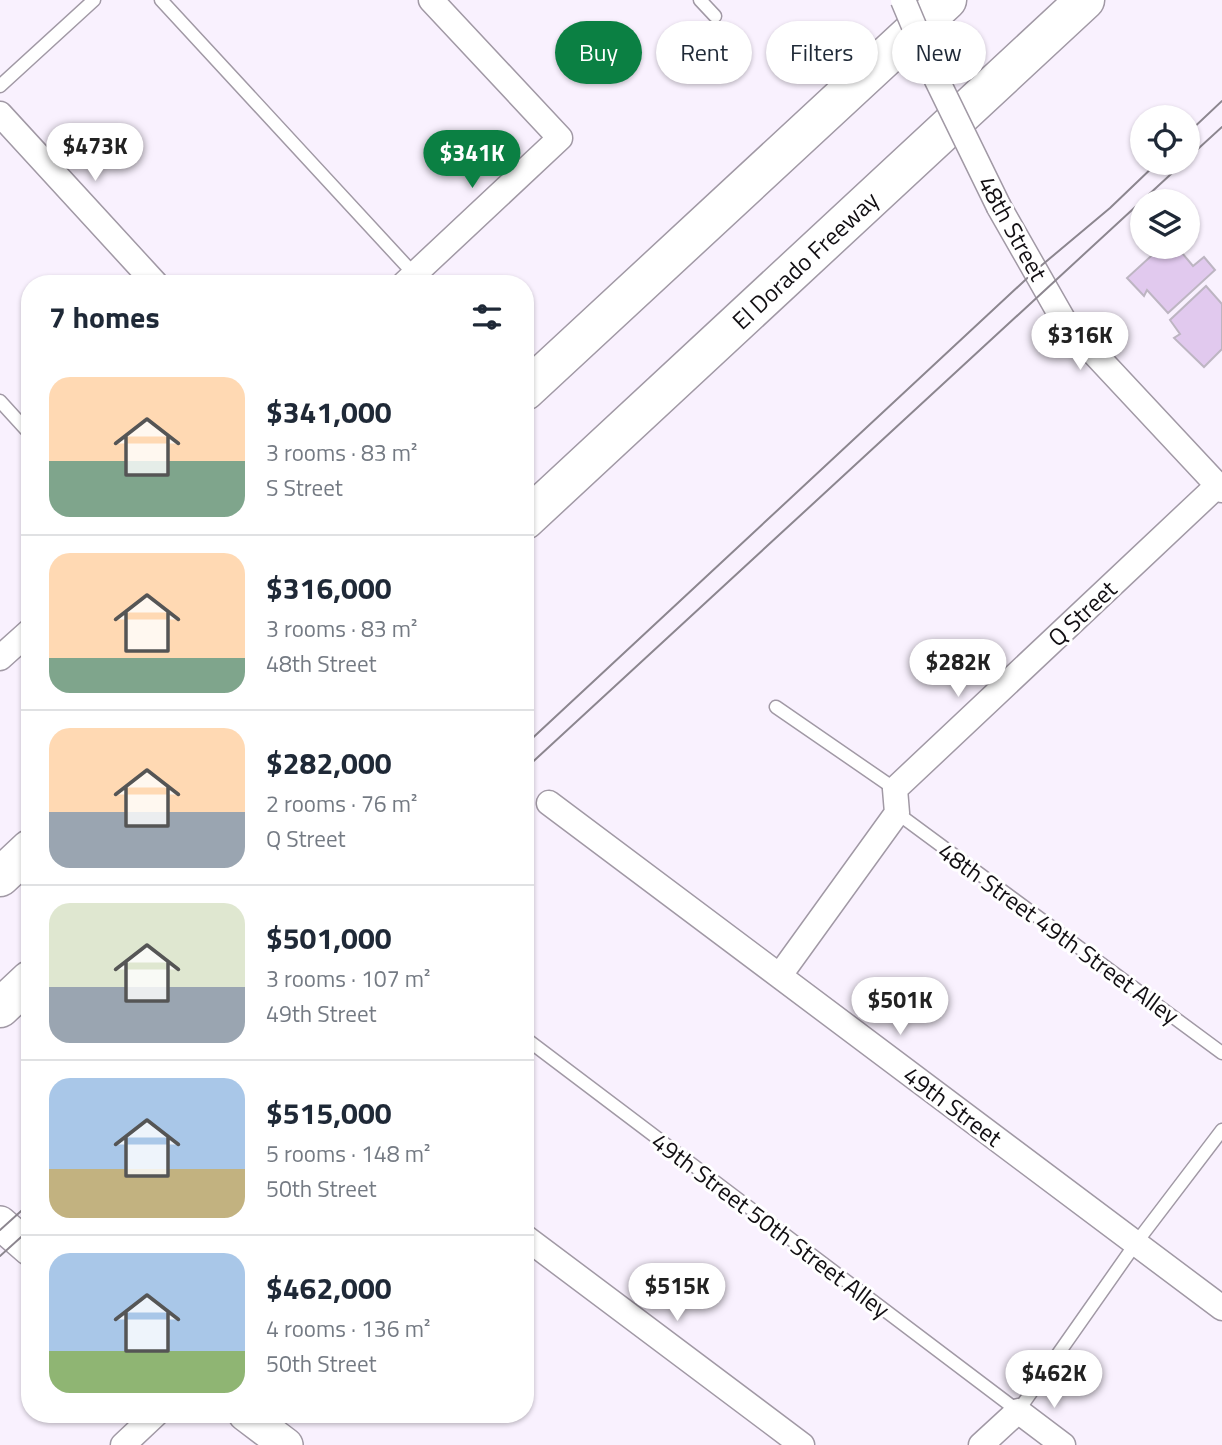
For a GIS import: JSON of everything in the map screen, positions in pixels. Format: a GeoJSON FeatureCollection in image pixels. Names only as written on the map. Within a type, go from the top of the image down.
{"type":"FeatureCollection","features":[{"type":"Feature","properties":{"kind":"highway"},"geometry":{"type":"LineString","coordinates":[[534,383],[947,0]]}},
{"type":"Feature","properties":{"kind":"highway","name":"El Dorado Freeway"},"geometry":{"type":"LineString","coordinates":[[534,512],[1085,0]]}},
{"type":"Feature","properties":{"kind":"highway"},"geometry":{"type":"LineString","coordinates":[[0,877],[21,857]]}},
{"type":"Feature","properties":{"kind":"highway"},"geometry":{"type":"LineString","coordinates":[[0,1007],[21,988]]}},
{"type":"Feature","properties":{"kind":"street"},"geometry":{"type":"LineString","coordinates":[[413,275],[560,138],[430,0]]}},
{"type":"Feature","properties":{"kind":"street","name":"48th Street"},"geometry":{"type":"LineString","coordinates":[[903,0],[935,76],[999,207],[1064,321],[1220,488]]}},
{"type":"Feature","properties":{"kind":"street"},"geometry":{"type":"LineString","coordinates":[[0,114],[148,275]]}},
{"type":"Feature","properties":{"kind":"street","name":"Q Street"},"geometry":{"type":"LineString","coordinates":[[780,975],[896,801],[1220,488]]}},
{"type":"Feature","properties":{"kind":"street"},"geometry":{"type":"LineString","coordinates":[[0,658],[21,639]]}},
{"type":"Feature","properties":{"kind":"street","name":"49th Street"},"geometry":{"type":"LineString","coordinates":[[549,803],[1222,1308]]}},
{"type":"Feature","properties":{"kind":"street"},"geometry":{"type":"LineString","coordinates":[[0,1223],[21,1241]]}},
{"type":"Feature","properties":{"kind":"street"},"geometry":{"type":"LineString","coordinates":[[534,1244],[802,1445]]}},
{"type":"Feature","properties":{"kind":"street"},"geometry":{"type":"LineString","coordinates":[[981,1445],[1018,1411],[1063,1445]]}},
{"type":"Feature","properties":{"kind":"street"},"geometry":{"type":"LineString","coordinates":[[123,1445],[146,1423]]}},
{"type":"Feature","properties":{"kind":"street"},"geometry":{"type":"LineString","coordinates":[[257,1423],[286,1445]]}},
{"type":"Feature","properties":{"kind":"lane"},"geometry":{"type":"LineString","coordinates":[[0,86],[94,0]]}},
{"type":"Feature","properties":{"kind":"lane"},"geometry":{"type":"LineString","coordinates":[[161,0],[405,275]]}},
{"type":"Feature","properties":{"kind":"lane"},"geometry":{"type":"LineString","coordinates":[[700,0],[715,16]]}},
{"type":"Feature","properties":{"kind":"lane"},"geometry":{"type":"LineString","coordinates":[[0,401],[21,423]]}},
{"type":"Feature","properties":{"kind":"lane","name":"48th Street 49th Street Alley"},"geometry":{"type":"LineString","coordinates":[[776,707],[1222,1053]]}},
{"type":"Feature","properties":{"kind":"lane","name":"49th Street 50th Street Alley"},"geometry":{"type":"LineString","coordinates":[[534,1045],[1018,1411]]}},
{"type":"Feature","properties":{"kind":"lane"},"geometry":{"type":"LineString","coordinates":[[1018,1411],[1136,1243],[1222,1130]]}},
{"type":"Feature","properties":{"kind":"building"},"geometry":{"type":"Polygon","coordinates":[[[1204,257],[1215,270],[1168,313],[1147,290],[1144,296],[1127,278],[1148,259],[1187,259],[1193,266],[1204,257]]]}},
{"type":"Feature","properties":{"kind":"building"},"geometry":{"type":"Polygon","coordinates":[[[1206,286],[1222,304],[1222,349],[1204,367],[1174,338],[1180,334],[1170,320],[1206,286]]]}},
{"type":"Feature","properties":{"kind":"tram line"},"geometry":{"type":"LineString","coordinates":[[1200,122],[1222,101]]}},
{"type":"Feature","properties":{"kind":"tram line"},"geometry":{"type":"LineString","coordinates":[[1200,147],[1222,127]]}},
{"type":"Feature","properties":{"kind":"tram line"},"geometry":{"type":"LineString","coordinates":[[534,737],[1036,270],[1110,208],[1144,175]]}},
{"type":"Feature","properties":{"kind":"tram line"},"geometry":{"type":"LineString","coordinates":[[534,761],[1170,175]]}},
{"type":"Feature","properties":{"kind":"tram line"},"geometry":{"type":"LineString","coordinates":[[0,1230],[21,1211]]}},
{"type":"Feature","properties":{"kind":"tram line"},"geometry":{"type":"LineString","coordinates":[[0,1256],[21,1237]]}}]}
